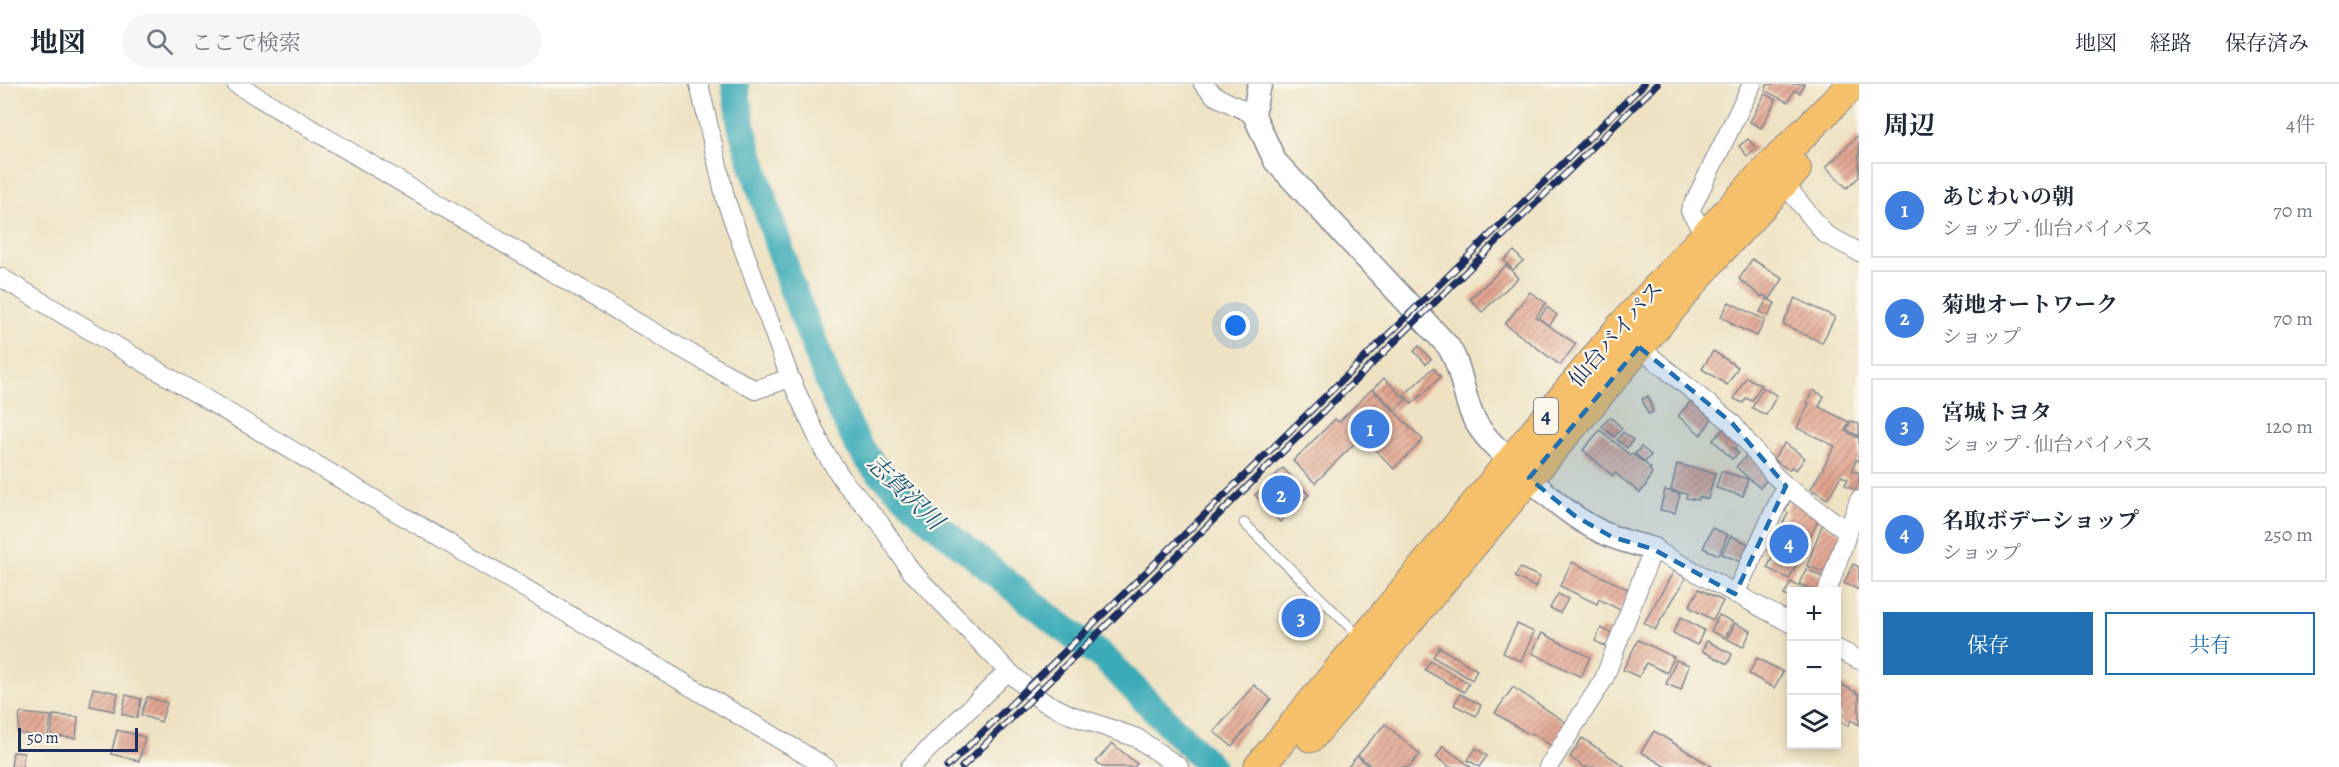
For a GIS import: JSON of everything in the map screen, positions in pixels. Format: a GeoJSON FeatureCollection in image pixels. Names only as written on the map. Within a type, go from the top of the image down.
{"type":"FeatureCollection","features":[{"type":"Feature","properties":{"kind":"highway","name":"仙台バイパス"},"geometry":{"type":"LineString","coordinates":[[1286,767],[1520,469],[1582,373],[1705,234],[1853,84]]}},
{"type":"Feature","properties":{"kind":"highway","name":"仙台バイパス"},"geometry":{"type":"LineString","coordinates":[[1259,767],[1363,641],[1520,469],[1640,347],[1716,255],[1783,182],[1859,105]]}},
{"type":"Feature","properties":{"kind":"street"},"geometry":{"type":"LineString","coordinates":[[236,84],[755,390],[790,378]]}},
{"type":"Feature","properties":{"kind":"street"},"geometry":{"type":"LineString","coordinates":[[699,84],[726,201],[790,378],[824,451],[845,483],[879,522],[911,571],[1008,671],[1042,701],[1071,715],[1137,738],[1179,767]]}},
{"type":"Feature","properties":{"kind":"street"},"geometry":{"type":"LineString","coordinates":[[1203,84],[1215,96],[1254,115]]}},
{"type":"Feature","properties":{"kind":"street"},"geometry":{"type":"LineString","coordinates":[[1261,84],[1258,89],[1254,115],[1275,161],[1449,346],[1454,354],[1463,391],[1474,420],[1493,445],[1550,497],[1575,516],[1612,537],[1653,549],[1787,622]]}},
{"type":"Feature","properties":{"kind":"street"},"geometry":{"type":"LineString","coordinates":[[1705,234],[1690,211],[1752,84]]}},
{"type":"Feature","properties":{"kind":"street"},"geometry":{"type":"LineString","coordinates":[[1783,182],[1825,234],[1859,252]]}},
{"type":"Feature","properties":{"kind":"street"},"geometry":{"type":"LineString","coordinates":[[0,277],[826,767]]}},
{"type":"Feature","properties":{"kind":"street"},"geometry":{"type":"LineString","coordinates":[[1640,347],[1732,423],[1773,474],[1786,486],[1847,531]]}},
{"type":"Feature","properties":{"kind":"street"},"geometry":{"type":"LineString","coordinates":[[1735,594],[1786,486]]}},
{"type":"Feature","properties":{"kind":"street"},"geometry":{"type":"LineString","coordinates":[[1828,587],[1859,500]]}},
{"type":"Feature","properties":{"kind":"street"},"geometry":{"type":"LineString","coordinates":[[1548,767],[1604,679],[1653,549]]}},
{"type":"Feature","properties":{"kind":"street"},"geometry":{"type":"LineString","coordinates":[[1841,651],[1859,660]]}},
{"type":"Feature","properties":{"kind":"street"},"geometry":{"type":"LineString","coordinates":[[910,767],[1008,671]]}},
{"type":"Feature","properties":{"kind":"lane"},"geometry":{"type":"LineString","coordinates":[[1244,523],[1363,641]]}},
{"type":"Feature","properties":{"kind":"highlighted area"},"geometry":{"type":"Polygon","coordinates":[[[1639,347],[1732,423],[1786,486],[1735,594],[1653,549],[1612,537],[1575,516],[1529,478],[1639,347]]]}},
{"type":"Feature","properties":{"kind":"building"},"geometry":{"type":"Polygon","coordinates":[[[1768,84],[1804,84],[1800,93],[1794,90],[1788,102],[1765,91],[1768,84]]]}},
{"type":"Feature","properties":{"kind":"building"},"geometry":{"type":"Polygon","coordinates":[[[1765,94],[1776,100],[1761,128],[1750,122],[1765,94]]]}},
{"type":"Feature","properties":{"kind":"building"},"geometry":{"type":"Polygon","coordinates":[[[1859,134],[1859,177],[1847,188],[1826,167],[1859,134]]]}},
{"type":"Feature","properties":{"kind":"building"},"geometry":{"type":"Polygon","coordinates":[[[1748,139],[1756,148],[1747,156],[1739,146],[1748,139]]]}},
{"type":"Feature","properties":{"kind":"building"},"geometry":{"type":"Polygon","coordinates":[[[1514,251],[1523,261],[1513,270],[1504,260],[1514,251]]]}},
{"type":"Feature","properties":{"kind":"building"},"geometry":{"type":"Polygon","coordinates":[[[1752,259],[1783,279],[1770,299],[1763,295],[1762,297],[1739,279],[1752,259]]]}},
{"type":"Feature","properties":{"kind":"building"},"geometry":{"type":"Polygon","coordinates":[[[1506,265],[1518,278],[1482,312],[1470,299],[1506,265]]]}},
{"type":"Feature","properties":{"kind":"building"},"geometry":{"type":"Polygon","coordinates":[[[1530,292],[1546,303],[1536,317],[1576,344],[1560,365],[1505,324],[1530,292]]]}},
{"type":"Feature","properties":{"kind":"building"},"geometry":{"type":"Polygon","coordinates":[[[1795,298],[1835,317],[1822,343],[1783,324],[1795,298]]]}},
{"type":"Feature","properties":{"kind":"building"},"geometry":{"type":"Polygon","coordinates":[[[1767,299],[1775,303],[1768,316],[1760,312],[1767,299]]]}},
{"type":"Feature","properties":{"kind":"building"},"geometry":{"type":"Polygon","coordinates":[[[1729,302],[1765,320],[1757,336],[1721,317],[1729,302]]]}},
{"type":"Feature","properties":{"kind":"building"},"geometry":{"type":"Polygon","coordinates":[[[1547,307],[1557,315],[1549,326],[1539,318],[1547,307]]]}},
{"type":"Feature","properties":{"kind":"building"},"geometry":{"type":"Polygon","coordinates":[[[1419,346],[1431,359],[1426,364],[1414,351],[1419,346]]]}},
{"type":"Feature","properties":{"kind":"building"},"geometry":{"type":"Polygon","coordinates":[[[1713,351],[1738,367],[1727,385],[1702,369],[1713,351]]]}},
{"type":"Feature","properties":{"kind":"building"},"geometry":{"type":"Polygon","coordinates":[[[1433,368],[1441,377],[1412,404],[1404,395],[1433,368]]]}},
{"type":"Feature","properties":{"kind":"building"},"geometry":{"type":"Polygon","coordinates":[[[1746,377],[1761,385],[1752,401],[1746,398],[1743,403],[1734,399],[1746,377]]]}},
{"type":"Feature","properties":{"kind":"building"},"geometry":{"type":"Polygon","coordinates":[[[1384,378],[1406,400],[1395,410],[1373,389],[1384,378]]]}},
{"type":"Feature","properties":{"kind":"building"},"geometry":{"type":"Polygon","coordinates":[[[1763,388],[1777,395],[1766,415],[1752,408],[1763,388]]]}},
{"type":"Feature","properties":{"kind":"building"},"geometry":{"type":"Polygon","coordinates":[[[1372,389],[1423,440],[1394,469],[1362,436],[1315,483],[1293,461],[1335,419],[1339,422],[1372,389]]]}},
{"type":"Feature","properties":{"kind":"building"},"geometry":{"type":"Polygon","coordinates":[[[1813,390],[1824,396],[1819,407],[1849,422],[1845,431],[1859,438],[1859,461],[1856,460],[1852,470],[1859,473],[1859,481],[1855,490],[1845,485],[1848,479],[1841,476],[1827,499],[1811,489],[1835,446],[1797,428],[1813,390]]]}},
{"type":"Feature","properties":{"kind":"building"},"geometry":{"type":"Polygon","coordinates":[[[1648,396],[1653,412],[1648,414],[1642,399],[1648,396]]]}},
{"type":"Feature","properties":{"kind":"building"},"geometry":{"type":"Polygon","coordinates":[[[1692,400],[1715,414],[1701,435],[1678,416],[1692,400]]]}},
{"type":"Feature","properties":{"kind":"building"},"geometry":{"type":"Polygon","coordinates":[[[1610,417],[1622,428],[1614,437],[1602,426],[1610,417]]]}},
{"type":"Feature","properties":{"kind":"building"},"geometry":{"type":"Polygon","coordinates":[[[1851,421],[1859,424],[1859,436],[1847,430],[1851,421]]]}},
{"type":"Feature","properties":{"kind":"building"},"geometry":{"type":"Polygon","coordinates":[[[1726,427],[1741,442],[1734,449],[1739,453],[1732,459],[1713,440],[1726,427]]]}},
{"type":"Feature","properties":{"kind":"building"},"geometry":{"type":"Polygon","coordinates":[[[1600,430],[1630,455],[1632,454],[1651,468],[1649,470],[1652,472],[1640,493],[1615,473],[1613,476],[1583,450],[1600,430]]]}},
{"type":"Feature","properties":{"kind":"building"},"geometry":{"type":"Polygon","coordinates":[[[1623,432],[1633,440],[1627,448],[1617,440],[1623,432]]]}},
{"type":"Feature","properties":{"kind":"building"},"geometry":{"type":"Polygon","coordinates":[[[1785,443],[1805,458],[1796,470],[1791,467],[1789,470],[1773,459],[1785,443]]]}},
{"type":"Feature","properties":{"kind":"building"},"geometry":{"type":"Polygon","coordinates":[[[1641,447],[1651,455],[1645,462],[1635,454],[1641,447]]]}},
{"type":"Feature","properties":{"kind":"building"},"geometry":{"type":"Polygon","coordinates":[[[1747,455],[1771,475],[1760,488],[1736,467],[1747,455]]]}},
{"type":"Feature","properties":{"kind":"building"},"geometry":{"type":"Polygon","coordinates":[[[1677,464],[1715,473],[1708,499],[1686,498],[1687,494],[1671,490],[1677,464]]]}},
{"type":"Feature","properties":{"kind":"building"},"geometry":{"type":"Polygon","coordinates":[[[1283,468],[1309,495],[1280,522],[1255,495],[1283,468]]]}},
{"type":"Feature","properties":{"kind":"building"},"geometry":{"type":"Polygon","coordinates":[[[1721,471],[1748,479],[1743,496],[1716,488],[1721,471]]]}},
{"type":"Feature","properties":{"kind":"building"},"geometry":{"type":"Polygon","coordinates":[[[1665,490],[1680,494],[1675,513],[1660,510],[1665,490]]]}},
{"type":"Feature","properties":{"kind":"building"},"geometry":{"type":"Polygon","coordinates":[[[1790,500],[1821,515],[1789,579],[1767,568],[1779,544],[1774,541],[1788,513],[1785,511],[1790,500]]]}},
{"type":"Feature","properties":{"kind":"building"},"geometry":{"type":"Polygon","coordinates":[[[1822,525],[1842,533],[1827,573],[1807,566],[1822,525]]]}},
{"type":"Feature","properties":{"kind":"building"},"geometry":{"type":"Polygon","coordinates":[[[1712,528],[1728,535],[1719,555],[1703,548],[1712,528]]]}},
{"type":"Feature","properties":{"kind":"building"},"geometry":{"type":"Polygon","coordinates":[[[1731,536],[1749,544],[1741,562],[1722,554],[1731,536]]]}},
{"type":"Feature","properties":{"kind":"building"},"geometry":{"type":"Polygon","coordinates":[[[1572,562],[1630,590],[1620,610],[1599,599],[1597,604],[1560,586],[1572,562]]]}},
{"type":"Feature","properties":{"kind":"building"},"geometry":{"type":"Polygon","coordinates":[[[1853,564],[1859,567],[1859,590],[1844,583],[1853,564]]]}},
{"type":"Feature","properties":{"kind":"building"},"geometry":{"type":"Polygon","coordinates":[[[1520,568],[1540,577],[1535,587],[1515,577],[1520,568]]]}},
{"type":"Feature","properties":{"kind":"building"},"geometry":{"type":"Polygon","coordinates":[[[1806,569],[1825,578],[1820,587],[1806,587],[1799,584],[1806,569]]]}},
{"type":"Feature","properties":{"kind":"building"},"geometry":{"type":"Polygon","coordinates":[[[1674,571],[1686,578],[1655,630],[1644,623],[1674,571]]]}},
{"type":"Feature","properties":{"kind":"building"},"geometry":{"type":"Polygon","coordinates":[[[1791,582],[1800,587],[1788,587],[1791,582]]]}},
{"type":"Feature","properties":{"kind":"building"},"geometry":{"type":"Polygon","coordinates":[[[1699,589],[1723,601],[1713,620],[1689,607],[1699,589]]]}},
{"type":"Feature","properties":{"kind":"building"},"geometry":{"type":"Polygon","coordinates":[[[1558,594],[1568,599],[1560,613],[1550,608],[1558,594]]]}},
{"type":"Feature","properties":{"kind":"building"},"geometry":{"type":"Polygon","coordinates":[[[1719,615],[1733,622],[1725,638],[1711,631],[1719,615]]]}},
{"type":"Feature","properties":{"kind":"building"},"geometry":{"type":"Polygon","coordinates":[[[1681,617],[1704,630],[1697,645],[1673,633],[1681,617]]]}},
{"type":"Feature","properties":{"kind":"building"},"geometry":{"type":"Polygon","coordinates":[[[1735,623],[1751,631],[1743,647],[1727,639],[1735,623]]]}},
{"type":"Feature","properties":{"kind":"building"},"geometry":{"type":"Polygon","coordinates":[[[1517,624],[1534,632],[1521,661],[1503,653],[1517,624]]]}},
{"type":"Feature","properties":{"kind":"building"},"geometry":{"type":"Polygon","coordinates":[[[1601,628],[1614,634],[1607,647],[1595,641],[1601,628]]]}},
{"type":"Feature","properties":{"kind":"building"},"geometry":{"type":"Polygon","coordinates":[[[1542,633],[1590,657],[1581,677],[1532,653],[1542,633]]]}},
{"type":"Feature","properties":{"kind":"building"},"geometry":{"type":"Polygon","coordinates":[[[1638,640],[1674,657],[1667,673],[1646,663],[1639,677],[1623,670],[1638,640]]]}},
{"type":"Feature","properties":{"kind":"building"},"geometry":{"type":"Polygon","coordinates":[[[1707,641],[1732,654],[1728,664],[1702,651],[1707,641]]]}},
{"type":"Feature","properties":{"kind":"building"},"geometry":{"type":"Polygon","coordinates":[[[1439,647],[1477,670],[1472,680],[1433,657],[1439,647]]]}},
{"type":"Feature","properties":{"kind":"building"},"geometry":{"type":"Polygon","coordinates":[[[1757,658],[1783,672],[1774,688],[1749,674],[1757,658]]]}},
{"type":"Feature","properties":{"kind":"building"},"geometry":{"type":"Polygon","coordinates":[[[1676,660],[1689,665],[1681,690],[1666,684],[1676,660]]]}},
{"type":"Feature","properties":{"kind":"building"},"geometry":{"type":"Polygon","coordinates":[[[1430,661],[1469,683],[1464,692],[1425,670],[1430,661]]]}},
{"type":"Feature","properties":{"kind":"building"},"geometry":{"type":"Polygon","coordinates":[[[1841,684],[1859,694],[1859,725],[1851,720],[1848,726],[1841,722],[1841,684]]]}},
{"type":"Feature","properties":{"kind":"building"},"geometry":{"type":"Polygon","coordinates":[[[1254,685],[1271,699],[1232,746],[1214,732],[1254,685]]]}},
{"type":"Feature","properties":{"kind":"building"},"geometry":{"type":"Polygon","coordinates":[[[1513,687],[1568,724],[1553,747],[1495,713],[1513,687]]]}},
{"type":"Feature","properties":{"kind":"building"},"geometry":{"type":"Polygon","coordinates":[[[93,688],[118,693],[114,711],[90,706],[93,688]]]}},
{"type":"Feature","properties":{"kind":"building"},"geometry":{"type":"Polygon","coordinates":[[[1460,694],[1481,705],[1476,716],[1454,705],[1460,694]]]}},
{"type":"Feature","properties":{"kind":"building"},"geometry":{"type":"Polygon","coordinates":[[[126,695],[141,699],[137,718],[122,714],[126,695]]]}},
{"type":"Feature","properties":{"kind":"building"},"geometry":{"type":"Polygon","coordinates":[[[147,697],[167,703],[161,722],[141,715],[147,697]]]}},
{"type":"Feature","properties":{"kind":"building"},"geometry":{"type":"Polygon","coordinates":[[[20,713],[51,716],[48,737],[18,733],[20,713]]]}},
{"type":"Feature","properties":{"kind":"building"},"geometry":{"type":"Polygon","coordinates":[[[53,715],[78,717],[76,738],[51,736],[53,715]]]}},
{"type":"Feature","properties":{"kind":"building"},"geometry":{"type":"Polygon","coordinates":[[[1385,724],[1420,754],[1409,767],[1372,767],[1358,755],[1385,724]]]}},
{"type":"Feature","properties":{"kind":"building"},"geometry":{"type":"Polygon","coordinates":[[[117,730],[145,737],[139,761],[111,754],[117,730]]]}},
{"type":"Feature","properties":{"kind":"building"},"geometry":{"type":"Polygon","coordinates":[[[1654,731],[1713,767],[1666,767],[1641,752],[1654,731]]]}},
{"type":"Feature","properties":{"kind":"building"},"geometry":{"type":"Polygon","coordinates":[[[1582,738],[1626,767],[1584,767],[1570,757],[1582,738]]]}},
{"type":"Feature","properties":{"kind":"building"},"geometry":{"type":"Polygon","coordinates":[[[1112,743],[1137,764],[1134,767],[1102,767],[1096,762],[1112,743]]]}},
{"type":"Feature","properties":{"kind":"building"},"geometry":{"type":"Polygon","coordinates":[[[1443,746],[1471,767],[1450,767],[1436,757],[1443,746]]]}},
{"type":"Feature","properties":{"kind":"building"},"geometry":{"type":"Polygon","coordinates":[[[1476,748],[1487,756],[1479,767],[1468,760],[1476,748]]]}},
{"type":"Feature","properties":{"kind":"building"},"geometry":{"type":"Polygon","coordinates":[[[13,752],[24,753],[22,767],[11,767],[13,752]]]}},
{"type":"Feature","properties":{"kind":"building"},"geometry":{"type":"Polygon","coordinates":[[[1357,756],[1369,767],[1348,767],[1357,756]]]}},
{"type":"Feature","properties":{"kind":"waterway","name":"志賀沢川"},"geometry":{"type":"LineString","coordinates":[[735,84],[741,125],[792,288],[836,400],[857,443],[874,467],[934,523],[1054,621],[1105,659],[1211,767]]}},
{"type":"Feature","properties":{"kind":"railway"},"geometry":{"type":"LineString","coordinates":[[947,767],[1644,84]]}},
{"type":"Feature","properties":{"kind":"railway"},"geometry":{"type":"LineString","coordinates":[[962,767],[1657,84]]}},
{"type":"Feature","properties":{"kind":"place","name":"あじわいの朝"},"geometry":{"type":"Point","coordinates":[1370,429]}},
{"type":"Feature","properties":{"kind":"place","name":"菊地オートワーク"},"geometry":{"type":"Point","coordinates":[1281,495]}},
{"type":"Feature","properties":{"kind":"place","name":"名取ボデーショップ"},"geometry":{"type":"Point","coordinates":[1789,544]}},
{"type":"Feature","properties":{"kind":"place","name":"宮城トヨタ"},"geometry":{"type":"Point","coordinates":[1301,618]}}]}
